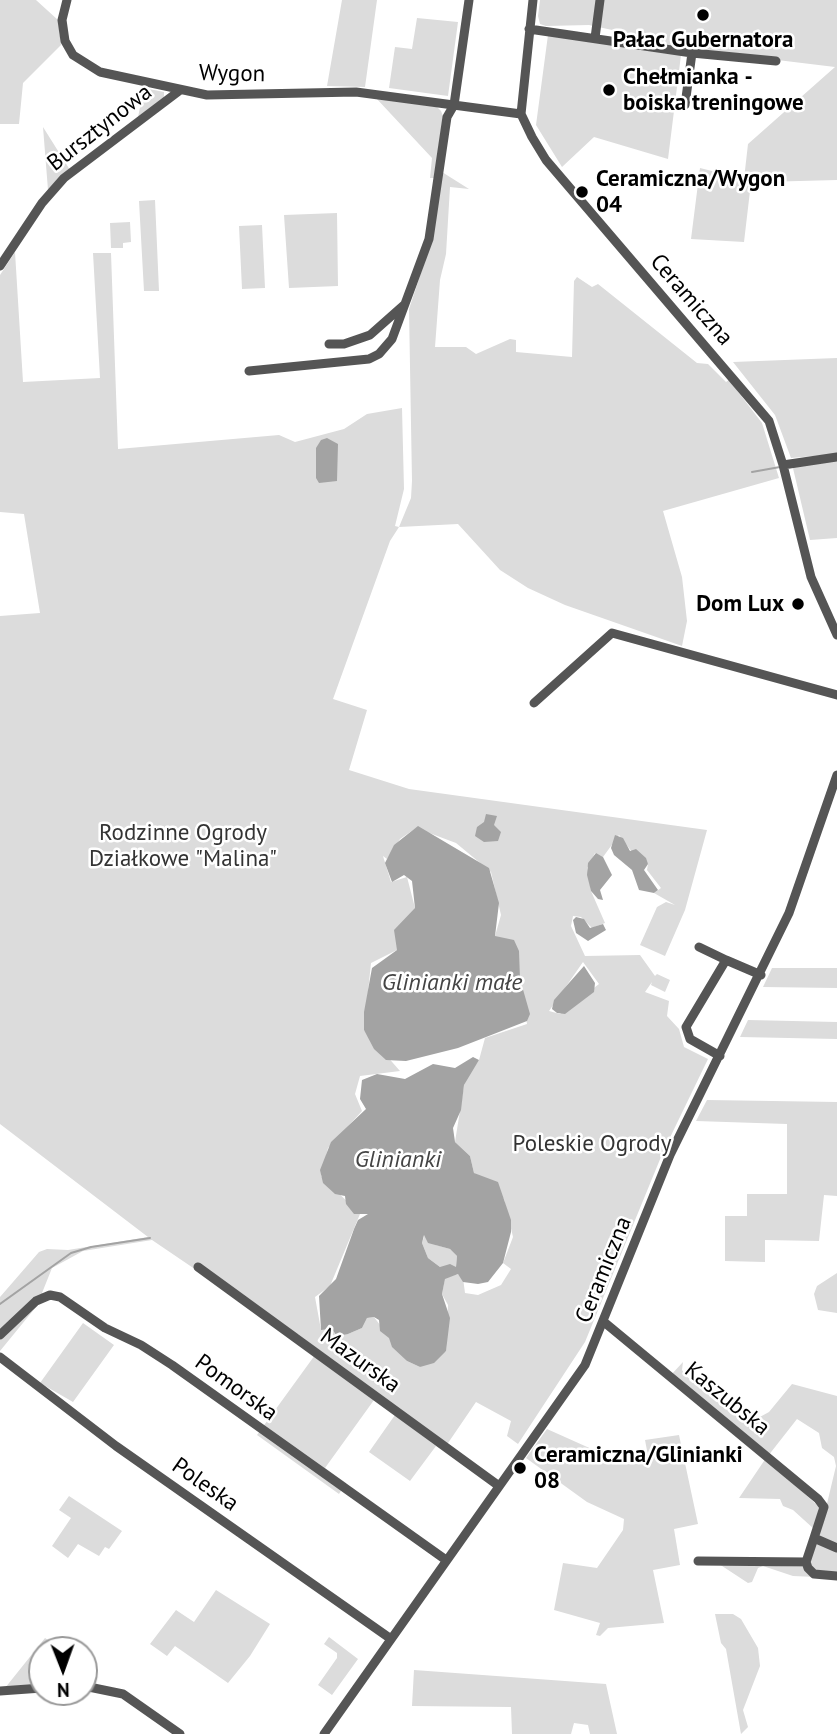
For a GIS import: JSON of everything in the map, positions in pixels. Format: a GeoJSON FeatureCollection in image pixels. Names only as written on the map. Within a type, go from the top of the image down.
{"type":"FeatureCollection","features":[{"type":"Feature","properties":{"kind":"street","name":"Wygon"},"geometry":{"type":"LineString","coordinates":[[66,0],[62,20],[68,47],[81,61],[100,72],[179,91],[227,96],[356,92],[521,114]]}},
{"type":"Feature","properties":{"kind":"street"},"geometry":{"type":"LineString","coordinates":[[249,371],[369,359],[379,354],[392,339],[429,239],[447,117],[454,105],[468,0]]}},
{"type":"Feature","properties":{"kind":"street"},"geometry":{"type":"LineString","coordinates":[[521,114],[533,0]]}},
{"type":"Feature","properties":{"kind":"street"},"geometry":{"type":"LineString","coordinates":[[595,38],[600,0]]}},
{"type":"Feature","properties":{"kind":"street"},"geometry":{"type":"LineString","coordinates":[[529,29],[692,53],[776,61]]}},
{"type":"Feature","properties":{"kind":"street"},"geometry":{"type":"LineString","coordinates":[[685,105],[692,53]]}},
{"type":"Feature","properties":{"kind":"street","name":"Bursztynowa"},"geometry":{"type":"LineString","coordinates":[[0,266],[42,204],[64,178],[179,91]]}},
{"type":"Feature","properties":{"kind":"street","name":"Ceramiczna"},"geometry":{"type":"LineString","coordinates":[[521,114],[546,160],[760,408],[774,434],[784,467],[811,577],[837,635]]}},
{"type":"Feature","properties":{"kind":"street"},"geometry":{"type":"LineString","coordinates":[[329,344],[344,344],[370,335],[407,302]]}},
{"type":"Feature","properties":{"kind":"street"},"geometry":{"type":"LineString","coordinates":[[784,467],[837,457]]}},
{"type":"Feature","properties":{"kind":"street"},"geometry":{"type":"LineString","coordinates":[[534,703],[612,633],[837,695]]}},
{"type":"Feature","properties":{"kind":"street","name":"Ceramiczna"},"geometry":{"type":"LineString","coordinates":[[324,1734],[585,1365],[670,1155],[761,975],[789,913],[837,775]]}},
{"type":"Feature","properties":{"kind":"street"},"geometry":{"type":"LineString","coordinates":[[699,947],[761,975]]}},
{"type":"Feature","properties":{"kind":"street"},"geometry":{"type":"LineString","coordinates":[[720,1056],[690,1039],[686,1027],[726,960]]}},
{"type":"Feature","properties":{"kind":"street","name":"Mazurska"},"geometry":{"type":"LineString","coordinates":[[198,1267],[499,1486]]}},
{"type":"Feature","properties":{"kind":"street","name":"Pomorska"},"geometry":{"type":"LineString","coordinates":[[0,1335],[36,1301],[50,1295],[60,1297],[105,1328],[141,1345],[172,1365],[446,1560]]}},
{"type":"Feature","properties":{"kind":"street","name":"Kaszubska"},"geometry":{"type":"LineString","coordinates":[[604,1322],[824,1507],[814,1538]]}},
{"type":"Feature","properties":{"kind":"street","name":"Poleska"},"geometry":{"type":"LineString","coordinates":[[0,1357],[116,1446],[391,1639]]}},
{"type":"Feature","properties":{"kind":"street"},"geometry":{"type":"LineString","coordinates":[[806,1562],[814,1538],[837,1548]]}},
{"type":"Feature","properties":{"kind":"street"},"geometry":{"type":"LineString","coordinates":[[698,1561],[806,1562]]}},
{"type":"Feature","properties":{"kind":"street"},"geometry":{"type":"LineString","coordinates":[[806,1562],[814,1574],[837,1576]]}},
{"type":"Feature","properties":{"kind":"street"},"geometry":{"type":"LineString","coordinates":[[0,1691],[28,1689]]}},
{"type":"Feature","properties":{"kind":"street"},"geometry":{"type":"LineString","coordinates":[[98,1689],[123,1694],[180,1734]]}},
{"type":"Feature","properties":{"kind":"green space"},"geometry":{"type":"Polygon","coordinates":[[[0,0],[36,0],[58,20],[61,45],[23,83],[19,124],[0,124],[0,0]]]}},
{"type":"Feature","properties":{"kind":"green space"},"geometry":{"type":"Polygon","coordinates":[[[342,0],[377,0],[365,87],[327,86],[342,0]]]}},
{"type":"Feature","properties":{"kind":"green space"},"geometry":{"type":"Polygon","coordinates":[[[540,0],[837,0],[837,180],[762,182],[750,191],[744,242],[691,239],[700,168],[744,179],[748,144],[835,67],[621,41],[617,31],[589,25],[546,26],[540,24],[538,16],[540,0]]]}},
{"type":"Feature","properties":{"kind":"green space"},"geometry":{"type":"Polygon","coordinates":[[[417,18],[458,22],[448,96],[389,88],[395,47],[412,49],[417,18]]]}},
{"type":"Feature","properties":{"kind":"green space","name":"Chełmianka - boiska treningowe"},"geometry":{"type":"Polygon","coordinates":[[[548,35],[681,55],[668,159],[594,137],[562,167],[536,125],[548,35]]]}},
{"type":"Feature","properties":{"kind":"green space"},"geometry":{"type":"Polygon","coordinates":[[[144,88],[164,92],[164,98],[137,122],[144,88]]]}},
{"type":"Feature","properties":{"kind":"green space"},"geometry":{"type":"Polygon","coordinates":[[[376,98],[437,107],[441,111],[443,116],[434,178],[430,178],[432,158],[376,98]]]}},
{"type":"Feature","properties":{"kind":"green space"},"geometry":{"type":"Polygon","coordinates":[[[43,127],[70,170],[48,190],[43,127]]]}},
{"type":"Feature","properties":{"kind":"green space"},"geometry":{"type":"Polygon","coordinates":[[[442,172],[469,189],[450,187],[446,254],[440,280],[435,347],[466,347],[476,354],[510,339],[516,340],[516,352],[572,357],[574,281],[577,277],[592,287],[598,284],[697,363],[708,364],[726,382],[729,380],[762,423],[779,478],[663,511],[682,577],[687,621],[682,646],[565,605],[528,588],[500,570],[458,524],[399,527],[411,498],[412,481],[409,309],[431,243],[442,172]]]}},
{"type":"Feature","properties":{"kind":"green space"},"geometry":{"type":"Polygon","coordinates":[[[155,200],[159,291],[144,291],[139,201],[155,200]]]}},
{"type":"Feature","properties":{"kind":"green space"},"geometry":{"type":"Polygon","coordinates":[[[337,213],[338,286],[289,288],[284,215],[337,213]]]}},
{"type":"Feature","properties":{"kind":"green space"},"geometry":{"type":"Polygon","coordinates":[[[130,222],[131,242],[123,243],[123,248],[111,248],[110,223],[130,222]]]}},
{"type":"Feature","properties":{"kind":"green space"},"geometry":{"type":"Polygon","coordinates":[[[262,225],[265,288],[242,289],[239,226],[262,225]]]}},
{"type":"Feature","properties":{"kind":"green space"},"geometry":{"type":"Polygon","coordinates":[[[15,252],[23,382],[100,378],[93,253],[111,253],[118,449],[279,435],[295,442],[344,429],[367,414],[402,408],[404,489],[395,526],[399,527],[390,541],[333,699],[367,710],[349,770],[409,789],[707,830],[685,910],[665,956],[640,945],[657,907],[666,902],[675,905],[654,893],[661,888],[647,870],[648,864],[635,850],[632,852],[619,835],[603,857],[595,853],[587,868],[591,891],[605,923],[592,928],[581,917],[573,916],[571,926],[585,956],[640,955],[655,976],[657,974],[670,980],[665,992],[651,985],[652,982],[645,992],[669,1001],[667,1016],[679,1029],[684,1047],[708,1059],[663,1152],[585,1342],[518,1444],[507,1436],[511,1421],[476,1402],[446,1446],[298,1334],[292,1335],[152,1240],[83,1251],[52,1268],[42,1293],[45,1296],[0,1351],[0,1297],[39,1252],[148,1237],[0,1124],[0,616],[40,613],[24,514],[0,512],[0,275],[15,252]],[[416,828],[400,839],[387,859],[383,856],[391,882],[407,877],[415,908],[397,950],[371,963],[364,1030],[400,1071],[360,1076],[355,1094],[362,1111],[328,1148],[321,1176],[360,1214],[330,1286],[315,1297],[321,1330],[333,1329],[348,1334],[362,1328],[367,1318],[374,1317],[407,1361],[420,1367],[446,1351],[448,1305],[442,1294],[445,1278],[458,1274],[463,1278],[465,1293],[478,1295],[501,1285],[511,1269],[503,1263],[513,1237],[504,1199],[474,1173],[470,1156],[455,1142],[465,1079],[479,1060],[485,1038],[527,1024],[520,979],[495,936],[501,915],[491,872],[456,843],[416,828]],[[583,962],[549,1011],[560,1014],[599,984],[583,962]]]}},
{"type":"Feature","properties":{"kind":"green space"},"geometry":{"type":"Polygon","coordinates":[[[837,358],[837,454],[791,458],[775,415],[733,362],[837,358]]]}},
{"type":"Feature","properties":{"kind":"green space"},"geometry":{"type":"Polygon","coordinates":[[[837,458],[837,538],[810,540],[792,464],[837,458]]]}},
{"type":"Feature","properties":{"kind":"green space"},"geometry":{"type":"Polygon","coordinates":[[[772,968],[837,968],[837,988],[763,987],[772,968]]]}},
{"type":"Feature","properties":{"kind":"green space"},"geometry":{"type":"Polygon","coordinates":[[[748,1020],[837,1022],[837,1039],[740,1037],[748,1020]]]}},
{"type":"Feature","properties":{"kind":"green space"},"geometry":{"type":"Polygon","coordinates":[[[707,1100],[837,1102],[837,1196],[824,1195],[819,1241],[765,1240],[765,1262],[725,1261],[725,1216],[747,1216],[747,1194],[787,1194],[787,1124],[696,1121],[707,1100]]]}},
{"type":"Feature","properties":{"kind":"green space"},"geometry":{"type":"Polygon","coordinates":[[[425,1234],[436,1245],[450,1249],[457,1256],[456,1267],[440,1267],[428,1258],[422,1243],[425,1234]]]}},
{"type":"Feature","properties":{"kind":"green space"},"geometry":{"type":"Polygon","coordinates":[[[837,1273],[837,1313],[818,1310],[814,1294],[817,1286],[837,1273]]]}},
{"type":"Feature","properties":{"kind":"green space"},"geometry":{"type":"Polygon","coordinates":[[[83,1323],[114,1345],[73,1402],[40,1383],[83,1323]]]}},
{"type":"Feature","properties":{"kind":"green space"},"geometry":{"type":"Polygon","coordinates":[[[315,1355],[374,1400],[325,1468],[346,1483],[339,1494],[257,1435],[315,1355]]]}},
{"type":"Feature","properties":{"kind":"green space"},"geometry":{"type":"Polygon","coordinates":[[[683,1362],[682,1370],[686,1376],[741,1419],[758,1418],[769,1412],[792,1384],[837,1396],[837,1545],[819,1537],[836,1466],[834,1457],[822,1448],[819,1433],[797,1419],[768,1456],[670,1376],[683,1362]]]}},
{"type":"Feature","properties":{"kind":"green space"},"geometry":{"type":"Polygon","coordinates":[[[395,1415],[436,1446],[410,1481],[369,1452],[395,1415]]]}},
{"type":"Feature","properties":{"kind":"green space"},"geometry":{"type":"Polygon","coordinates":[[[547,1429],[614,1459],[649,1461],[645,1440],[679,1435],[698,1524],[674,1529],[680,1565],[653,1570],[664,1623],[608,1628],[600,1636],[596,1635],[600,1623],[554,1610],[563,1563],[597,1568],[623,1530],[624,1519],[587,1502],[526,1458],[547,1429]]]}},
{"type":"Feature","properties":{"kind":"green space"},"geometry":{"type":"Polygon","coordinates":[[[766,1458],[819,1507],[814,1529],[793,1510],[783,1506],[780,1499],[739,1498],[766,1458]]]}},
{"type":"Feature","properties":{"kind":"green space"},"geometry":{"type":"Polygon","coordinates":[[[69,1496],[122,1531],[109,1549],[105,1547],[99,1556],[78,1544],[68,1558],[52,1546],[71,1518],[59,1510],[69,1496]]]}},
{"type":"Feature","properties":{"kind":"green space"},"geometry":{"type":"Polygon","coordinates":[[[814,1542],[837,1549],[837,1575],[810,1569],[809,1555],[814,1542]]]}},
{"type":"Feature","properties":{"kind":"green space"},"geometry":{"type":"Polygon","coordinates":[[[719,1564],[805,1567],[816,1577],[793,1576],[763,1566],[758,1568],[752,1582],[748,1583],[719,1564]]]}},
{"type":"Feature","properties":{"kind":"green space"},"geometry":{"type":"Polygon","coordinates":[[[216,1590],[270,1624],[250,1656],[228,1683],[175,1646],[167,1656],[150,1644],[176,1610],[194,1622],[216,1590]]]}},
{"type":"Feature","properties":{"kind":"green space"},"geometry":{"type":"Polygon","coordinates":[[[715,1614],[733,1614],[741,1619],[758,1648],[760,1666],[743,1710],[748,1727],[741,1734],[726,1649],[721,1643],[715,1614]]]}},
{"type":"Feature","properties":{"kind":"green space"},"geometry":{"type":"Polygon","coordinates":[[[329,1637],[358,1659],[332,1695],[318,1685],[337,1658],[337,1653],[324,1644],[329,1637]]]}},
{"type":"Feature","properties":{"kind":"green space"},"geometry":{"type":"Polygon","coordinates":[[[28,1659],[28,1686],[5,1688],[28,1659]]]}},
{"type":"Feature","properties":{"kind":"green space"},"geometry":{"type":"Polygon","coordinates":[[[414,1670],[606,1684],[617,1734],[590,1734],[588,1725],[574,1723],[571,1734],[512,1734],[511,1707],[412,1706],[414,1670]]]}},
{"type":"Feature","properties":{"kind":"water"},"geometry":{"type":"Polygon","coordinates":[[[327,438],[338,444],[337,481],[319,483],[316,478],[316,448],[321,440],[327,438]]]}},
{"type":"Feature","properties":{"kind":"water"},"geometry":{"type":"Polygon","coordinates":[[[486,814],[497,816],[494,825],[501,832],[498,841],[484,842],[475,836],[477,827],[484,822],[486,814]]]}},
{"type":"Feature","properties":{"kind":"water","name":"Glinianki małe"},"geometry":{"type":"Polygon","coordinates":[[[418,826],[489,868],[499,903],[495,936],[514,940],[519,951],[520,979],[530,1014],[527,1021],[458,1048],[406,1061],[386,1060],[374,1049],[364,1030],[364,1012],[372,968],[397,950],[394,930],[415,908],[412,881],[404,875],[392,882],[385,863],[394,845],[418,826]]]}},
{"type":"Feature","properties":{"kind":"water"},"geometry":{"type":"Polygon","coordinates":[[[615,835],[623,838],[630,851],[636,849],[646,858],[648,864],[644,870],[658,890],[654,893],[639,890],[632,870],[614,855],[611,848],[615,835]]]}},
{"type":"Feature","properties":{"kind":"water"},"geometry":{"type":"Polygon","coordinates":[[[596,853],[603,857],[612,875],[600,890],[603,900],[598,899],[591,891],[587,875],[588,863],[596,853]]]}},
{"type":"Feature","properties":{"kind":"water"},"geometry":{"type":"Polygon","coordinates":[[[576,917],[584,919],[590,928],[603,924],[606,930],[588,941],[576,933],[573,920],[576,917]]]}},
{"type":"Feature","properties":{"kind":"water"},"geometry":{"type":"Polygon","coordinates":[[[584,966],[595,983],[594,992],[565,1014],[557,1013],[552,1009],[554,1000],[584,966]]]}},
{"type":"Feature","properties":{"kind":"water","name":"Glinianki"},"geometry":{"type":"Polygon","coordinates":[[[473,1057],[479,1060],[464,1085],[461,1110],[453,1128],[455,1142],[470,1156],[474,1173],[498,1182],[511,1220],[511,1232],[503,1263],[488,1282],[463,1282],[458,1274],[445,1279],[442,1294],[450,1318],[446,1351],[434,1363],[420,1367],[407,1361],[392,1347],[389,1338],[380,1331],[379,1320],[374,1317],[367,1318],[362,1328],[348,1334],[337,1336],[332,1329],[321,1330],[319,1296],[336,1279],[358,1220],[368,1214],[354,1214],[346,1204],[345,1196],[335,1194],[323,1183],[320,1170],[331,1142],[366,1109],[360,1099],[362,1080],[377,1074],[405,1079],[433,1064],[455,1068],[473,1057]],[[424,1235],[422,1243],[428,1258],[440,1267],[450,1264],[456,1267],[457,1256],[450,1249],[428,1243],[424,1235]]]}},
{"type":"Feature","properties":{"kind":"waterway"},"geometry":{"type":"LineString","coordinates":[[752,472],[780,467]]}},
{"type":"Feature","properties":{"kind":"waterway"},"geometry":{"type":"LineString","coordinates":[[0,1304],[71,1253],[91,1247],[150,1238]]}},
{"type":"Feature","properties":{"kind":"place","name":"Pałac Gubernatora"},"geometry":{"type":"Point","coordinates":[703,15]}},
{"type":"Feature","properties":{"kind":"place","name":"Chełmianka - boiska treningowe"},"geometry":{"type":"Point","coordinates":[609,90]}},
{"type":"Feature","properties":{"kind":"place","name":"Ceramiczna/Wygon 04"},"geometry":{"type":"Point","coordinates":[582,192]}},
{"type":"Feature","properties":{"kind":"place","name":"Dom Lux"},"geometry":{"type":"Point","coordinates":[798,604]}},
{"type":"Feature","properties":{"kind":"place","name":"Ceramiczna/Glinianki 08"},"geometry":{"type":"Point","coordinates":[520,1468]}},
{"type":"Feature","properties":{"kind":"park label","name":"Rodzinne Ogrody Działkowe \"Malina\""},"geometry":{"type":"Point","coordinates":[183,846]}},
{"type":"Feature","properties":{"kind":"park label","name":"Poleskie Ogrody"},"geometry":{"type":"Point","coordinates":[592,1144]}}]}
